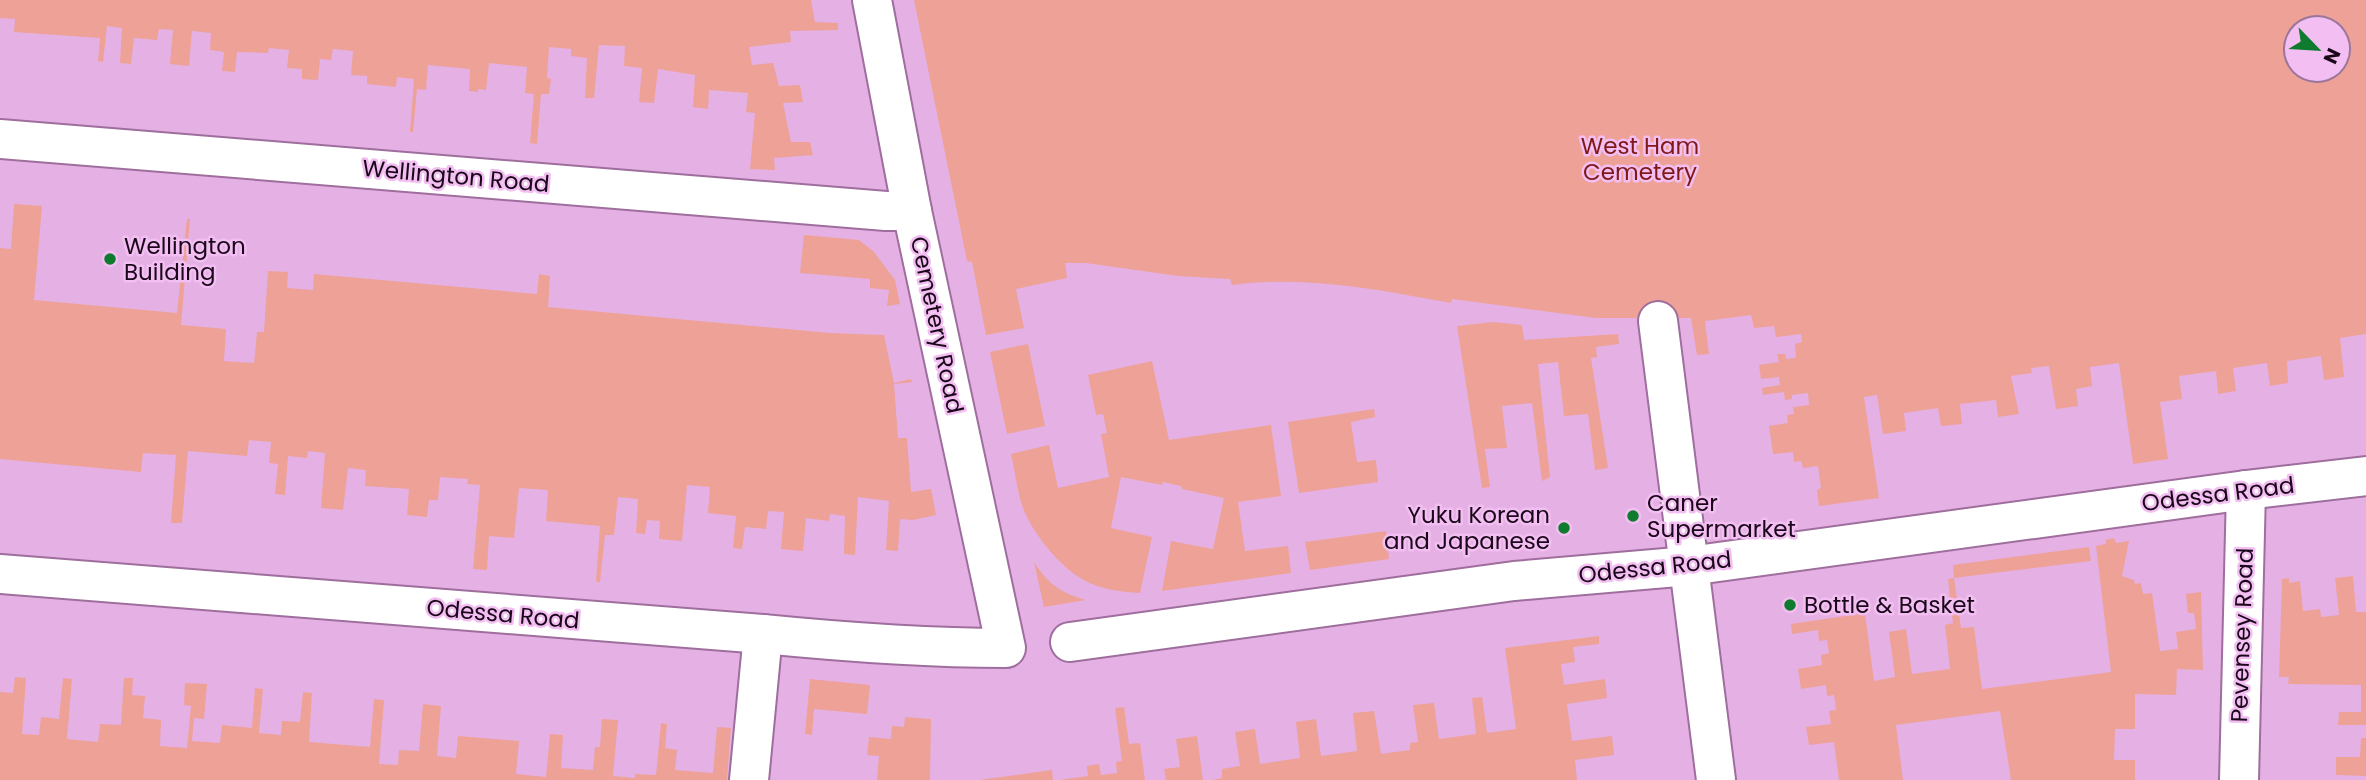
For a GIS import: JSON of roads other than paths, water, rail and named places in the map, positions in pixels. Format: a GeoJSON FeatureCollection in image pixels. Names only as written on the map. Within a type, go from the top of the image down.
{"type":"FeatureCollection","features":[{"type":"Feature","properties":{"kind":"street","name":"Cemetery Road"},"geometry":{"type":"LineString","coordinates":[[872,0],[912,211],[999,605],[1006,648]]}},
{"type":"Feature","properties":{"kind":"street","name":"Wellington Road"},"geometry":{"type":"LineString","coordinates":[[0,139],[872,210],[912,211]]}},
{"type":"Feature","properties":{"kind":"street"},"geometry":{"type":"LineString","coordinates":[[1658,321],[1716,780]]}},
{"type":"Feature","properties":{"kind":"street","name":"Odessa Road"},"geometry":{"type":"LineString","coordinates":[[1070,642],[1514,581],[1689,566],[2366,476]]}},
{"type":"Feature","properties":{"kind":"street","name":"Pevensey Road"},"geometry":{"type":"LineString","coordinates":[[2239,780],[2246,490]]}},
{"type":"Feature","properties":{"kind":"street","name":"Odessa Road"},"geometry":{"type":"LineString","coordinates":[[0,574],[826,641],[916,647],[1006,648]]}},
{"type":"Feature","properties":{"kind":"street"},"geometry":{"type":"LineString","coordinates":[[749,780],[763,634]]}},
{"type":"Feature","properties":{"kind":"place","name":"Wellington Building"},"geometry":{"type":"Point","coordinates":[110,259]}},
{"type":"Feature","properties":{"kind":"place","name":"Caner Supermarket"},"geometry":{"type":"Point","coordinates":[1633,516]}},
{"type":"Feature","properties":{"kind":"place","name":"Yuku Korean and Japanese"},"geometry":{"type":"Point","coordinates":[1564,528]}},
{"type":"Feature","properties":{"kind":"place","name":"Bottle & Basket"},"geometry":{"type":"Point","coordinates":[1790,605]}},
{"type":"Feature","properties":{"kind":"park label","name":"West Ham Cemetery"},"geometry":{"type":"Point","coordinates":[1640,159]}}]}
